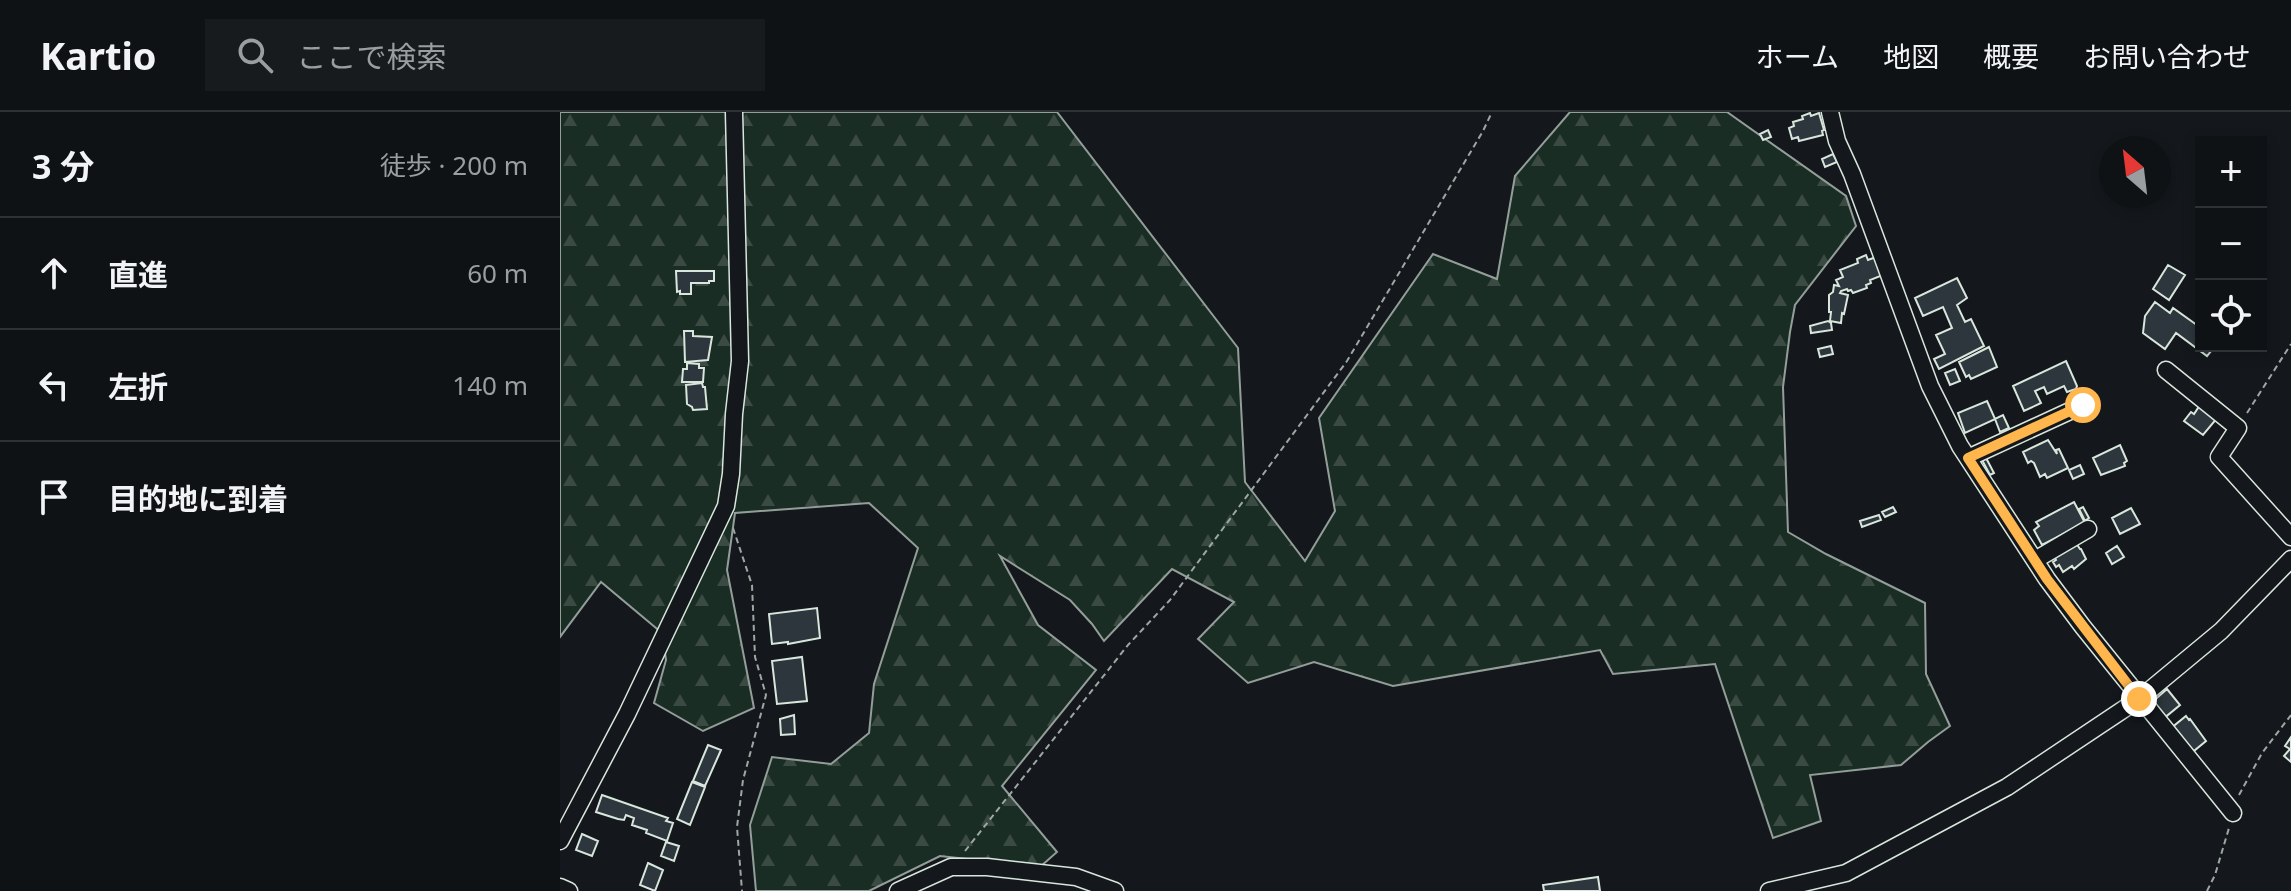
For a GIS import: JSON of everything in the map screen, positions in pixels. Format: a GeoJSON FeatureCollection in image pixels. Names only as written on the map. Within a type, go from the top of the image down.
{"type":"FeatureCollection","features":[{"type":"Feature","properties":{"kind":"street"},"geometry":{"type":"LineString","coordinates":[[560,841],[627,714],[726,506],[740,361],[734,112]]}},
{"type":"Feature","properties":{"kind":"street"},"geometry":{"type":"LineString","coordinates":[[1830,112],[1837,141],[1930,386],[1968,458],[2083,627],[2233,813]]}},
{"type":"Feature","properties":{"kind":"street"},"geometry":{"type":"LineString","coordinates":[[2166,370],[2238,428],[2219,457],[2291,537]]}},
{"type":"Feature","properties":{"kind":"street"},"geometry":{"type":"LineString","coordinates":[[1968,458],[2083,405]]}},
{"type":"Feature","properties":{"kind":"street"},"geometry":{"type":"LineString","coordinates":[[2035,560],[2088,529]]}},
{"type":"Feature","properties":{"kind":"street"},"geometry":{"type":"LineString","coordinates":[[1769,891],[1846,873],[2007,787],[2139,699],[2221,631],[2291,559]]}},
{"type":"Feature","properties":{"kind":"street"},"geometry":{"type":"LineString","coordinates":[[898,891],[951,867],[987,867],[1076,877],[1115,891]]}},
{"type":"Feature","properties":{"kind":"street"},"geometry":{"type":"LineString","coordinates":[[560,887],[569,891]]}},
{"type":"Feature","properties":{"kind":"path"},"geometry":{"type":"LineString","coordinates":[[951,867],[1128,645],[1170,600],[1347,361],[1413,253],[1492,112]]}},
{"type":"Feature","properties":{"kind":"path"},"geometry":{"type":"LineString","coordinates":[[2238,428],[2291,344]]}},
{"type":"Feature","properties":{"kind":"path"},"geometry":{"type":"LineString","coordinates":[[726,506],[752,585],[755,657],[766,695],[743,780],[737,827],[742,891]]}},
{"type":"Feature","properties":{"kind":"path"},"geometry":{"type":"LineString","coordinates":[[2207,891],[2215,875],[2237,800],[2262,753],[2291,715]]}},
{"type":"Feature","properties":{"kind":"green space"},"geometry":{"type":"Polygon","coordinates":[[[560,112],[1057,112],[1238,348],[1245,482],[1305,561],[1335,511],[1319,418],[1433,254],[1497,279],[1515,176],[1570,112],[1727,112],[1846,196],[1856,226],[1795,305],[1783,387],[1788,532],[1925,603],[1926,674],[1950,726],[1901,765],[1810,775],[1821,821],[1773,838],[1715,664],[1613,674],[1600,650],[1393,686],[1314,662],[1248,683],[1198,639],[1234,602],[1172,569],[1104,641],[1070,600],[1000,556],[1038,625],[1096,670],[1002,786],[1057,852],[1040,867],[940,856],[869,891],[756,891],[750,825],[772,757],[831,764],[869,733],[874,684],[918,548],[869,503],[735,513],[727,570],[754,708],[703,731],[654,703],[666,660],[662,633],[601,582],[560,637],[560,112]]]}},
{"type":"Feature","properties":{"kind":"building"},"geometry":{"type":"Polygon","coordinates":[[[1810,113],[1811,116],[1819,113],[1823,135],[1799,141],[1798,137],[1792,139],[1789,128],[1794,126],[1793,122],[1810,113]]]}},
{"type":"Feature","properties":{"kind":"building"},"geometry":{"type":"Polygon","coordinates":[[[1768,130],[1771,137],[1763,140],[1760,134],[1768,130]]]}},
{"type":"Feature","properties":{"kind":"building"},"geometry":{"type":"Polygon","coordinates":[[[1833,154],[1837,162],[1825,167],[1822,159],[1833,154]]]}},
{"type":"Feature","properties":{"kind":"building"},"geometry":{"type":"Polygon","coordinates":[[[1866,255],[1868,260],[1876,257],[1883,275],[1870,280],[1867,288],[1853,293],[1847,289],[1841,291],[1848,295],[1841,323],[1830,321],[1829,295],[1834,285],[1839,286],[1836,280],[1843,277],[1840,270],[1858,263],[1857,259],[1866,255]]]}},
{"type":"Feature","properties":{"kind":"building"},"geometry":{"type":"Polygon","coordinates":[[[2168,265],[2185,275],[2169,300],[2153,289],[2168,265]]]}},
{"type":"Feature","properties":{"kind":"building"},"geometry":{"type":"Polygon","coordinates":[[[676,271],[714,271],[714,281],[691,283],[691,294],[680,294],[680,291],[677,292],[676,271]]]}},
{"type":"Feature","properties":{"kind":"building"},"geometry":{"type":"Polygon","coordinates":[[[1957,278],[1967,298],[1957,305],[1965,322],[1971,319],[1984,346],[1939,369],[1934,359],[1945,354],[1936,335],[1952,328],[1943,307],[1923,316],[1915,298],[1957,278]]]}},
{"type":"Feature","properties":{"kind":"building"},"geometry":{"type":"Polygon","coordinates":[[[2155,302],[2170,313],[2173,308],[2195,324],[2195,347],[2176,333],[2165,349],[2143,333],[2145,316],[2155,302]]]}},
{"type":"Feature","properties":{"kind":"building"},"geometry":{"type":"Polygon","coordinates":[[[1828,321],[1832,330],[1811,333],[1810,326],[1828,321]]]}},
{"type":"Feature","properties":{"kind":"building"},"geometry":{"type":"Polygon","coordinates":[[[684,331],[693,331],[693,336],[712,337],[708,360],[685,362],[684,331]]]}},
{"type":"Feature","properties":{"kind":"building"},"geometry":{"type":"Polygon","coordinates":[[[1831,346],[1833,354],[1820,357],[1818,349],[1831,346]]]}},
{"type":"Feature","properties":{"kind":"building"},"geometry":{"type":"Polygon","coordinates":[[[1989,347],[1997,367],[1971,379],[1969,375],[1966,377],[1959,362],[1989,347]]]}},
{"type":"Feature","properties":{"kind":"building"},"geometry":{"type":"Polygon","coordinates":[[[2066,361],[2076,389],[2067,392],[2064,386],[2047,394],[2044,387],[2035,391],[2041,403],[2024,411],[2013,386],[2066,361]]]}},
{"type":"Feature","properties":{"kind":"building"},"geometry":{"type":"Polygon","coordinates":[[[687,363],[699,364],[699,368],[704,368],[703,382],[682,382],[687,363]]]}},
{"type":"Feature","properties":{"kind":"building"},"geometry":{"type":"Polygon","coordinates":[[[1955,369],[1960,381],[1950,385],[1945,373],[1955,369]]]}},
{"type":"Feature","properties":{"kind":"building"},"geometry":{"type":"Polygon","coordinates":[[[702,383],[707,409],[693,410],[687,404],[686,385],[702,383]]]}},
{"type":"Feature","properties":{"kind":"building"},"geometry":{"type":"Polygon","coordinates":[[[1987,401],[1995,419],[1965,433],[1958,413],[1987,401]]]}},
{"type":"Feature","properties":{"kind":"building"},"geometry":{"type":"Polygon","coordinates":[[[2200,405],[2218,417],[2203,435],[2184,421],[2200,405]]]}},
{"type":"Feature","properties":{"kind":"building"},"geometry":{"type":"Polygon","coordinates":[[[2003,415],[2009,428],[2000,432],[1995,419],[2003,415]]]}},
{"type":"Feature","properties":{"kind":"building"},"geometry":{"type":"Polygon","coordinates":[[[2048,440],[2057,454],[2056,450],[2059,449],[2068,468],[2047,478],[2045,474],[2040,477],[2034,463],[2028,463],[2023,452],[2048,440]]]}},
{"type":"Feature","properties":{"kind":"building"},"geometry":{"type":"Polygon","coordinates":[[[2120,445],[2127,461],[2125,466],[2101,475],[2093,458],[2120,445]]]}},
{"type":"Feature","properties":{"kind":"building"},"geometry":{"type":"Polygon","coordinates":[[[1985,456],[1994,473],[1990,475],[1981,458],[1985,456]]]}},
{"type":"Feature","properties":{"kind":"building"},"geometry":{"type":"Polygon","coordinates":[[[2080,465],[2084,474],[2073,479],[2069,470],[2080,465]]]}},
{"type":"Feature","properties":{"kind":"building"},"geometry":{"type":"Polygon","coordinates":[[[2074,502],[2085,523],[2042,545],[2034,530],[2039,526],[2036,522],[2074,502]]]}},
{"type":"Feature","properties":{"kind":"building"},"geometry":{"type":"Polygon","coordinates":[[[1893,507],[1896,512],[1885,517],[1882,512],[1893,507]]]}},
{"type":"Feature","properties":{"kind":"building"},"geometry":{"type":"Polygon","coordinates":[[[2083,507],[2089,518],[2085,521],[2079,509],[2083,507]]]}},
{"type":"Feature","properties":{"kind":"building"},"geometry":{"type":"Polygon","coordinates":[[[2131,508],[2140,524],[2120,534],[2112,518],[2131,508]]]}},
{"type":"Feature","properties":{"kind":"building"},"geometry":{"type":"Polygon","coordinates":[[[1879,515],[1881,520],[1862,527],[1860,521],[1879,515]]]}},
{"type":"Feature","properties":{"kind":"building"},"geometry":{"type":"Polygon","coordinates":[[[2076,543],[2086,559],[2074,569],[2072,566],[2063,572],[2053,562],[2056,560],[2053,555],[2076,543]]]}},
{"type":"Feature","properties":{"kind":"building"},"geometry":{"type":"Polygon","coordinates":[[[2117,546],[2124,557],[2112,564],[2106,553],[2117,546]]]}},
{"type":"Feature","properties":{"kind":"building"},"geometry":{"type":"Polygon","coordinates":[[[817,608],[820,638],[772,644],[769,614],[817,608]]]}},
{"type":"Feature","properties":{"kind":"building"},"geometry":{"type":"Polygon","coordinates":[[[802,657],[807,701],[777,704],[772,661],[802,657]]]}},
{"type":"Feature","properties":{"kind":"building"},"geometry":{"type":"Polygon","coordinates":[[[2167,689],[2180,705],[2163,719],[2150,704],[2167,689]]]}},
{"type":"Feature","properties":{"kind":"building"},"geometry":{"type":"Polygon","coordinates":[[[794,715],[795,734],[781,735],[780,719],[794,715]]]}},
{"type":"Feature","properties":{"kind":"building"},"geometry":{"type":"Polygon","coordinates":[[[2186,716],[2206,741],[2189,755],[2170,729],[2186,716]]]}},
{"type":"Feature","properties":{"kind":"building"},"geometry":{"type":"Polygon","coordinates":[[[2291,737],[2291,762],[2284,756],[2290,749],[2285,746],[2291,737]]]}},
{"type":"Feature","properties":{"kind":"building"},"geometry":{"type":"Polygon","coordinates":[[[708,745],[721,750],[705,786],[693,781],[708,745]]]}},
{"type":"Feature","properties":{"kind":"building"},"geometry":{"type":"Polygon","coordinates":[[[692,782],[705,787],[690,825],[677,819],[692,782]]]}},
{"type":"Feature","properties":{"kind":"building"},"geometry":{"type":"Polygon","coordinates":[[[602,795],[668,818],[666,821],[673,823],[667,841],[632,825],[634,818],[626,815],[624,820],[596,812],[602,795]]]}},
{"type":"Feature","properties":{"kind":"building"},"geometry":{"type":"Polygon","coordinates":[[[582,834],[598,841],[592,856],[576,850],[582,834]]]}},
{"type":"Feature","properties":{"kind":"building"},"geometry":{"type":"Polygon","coordinates":[[[666,842],[679,846],[674,861],[661,856],[666,842]]]}},
{"type":"Feature","properties":{"kind":"building"},"geometry":{"type":"Polygon","coordinates":[[[648,863],[663,870],[655,891],[640,885],[648,863]]]}},
{"type":"Feature","properties":{"kind":"building"},"geometry":{"type":"Polygon","coordinates":[[[1598,877],[1600,891],[1544,891],[1543,885],[1598,877]]]}},
{"type":"Feature","properties":{"kind":"route"},"geometry":{"type":"LineString","coordinates":[[2083,405],[1968,458],[2047,579],[2139,699]]}}]}
